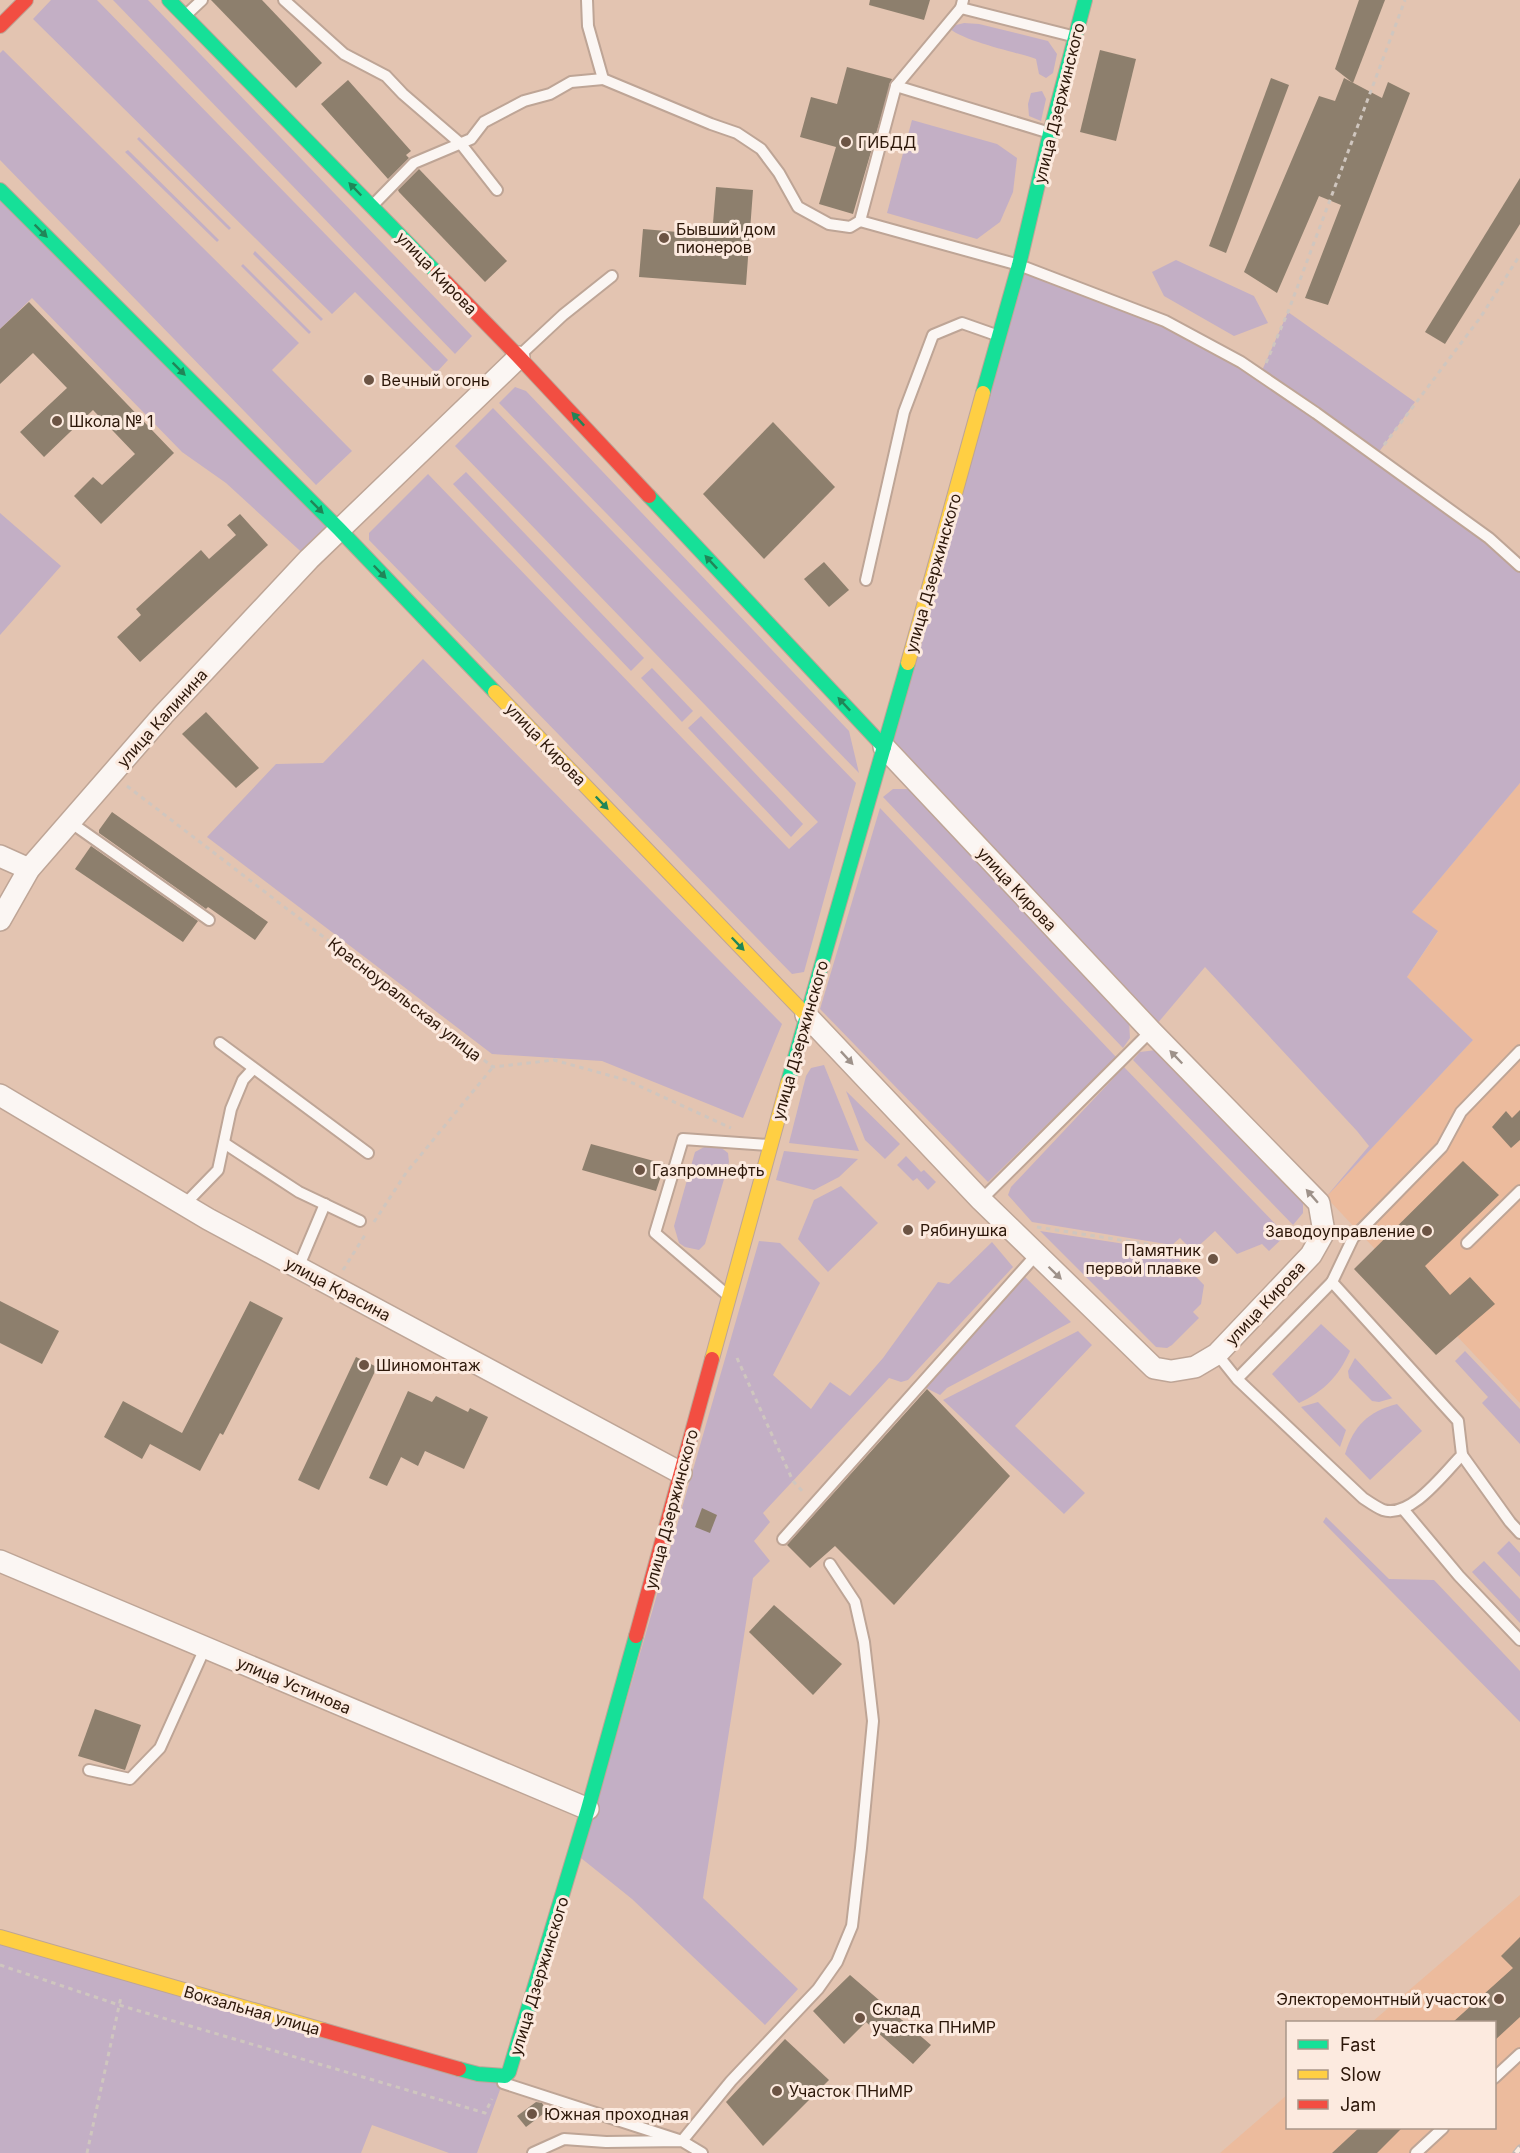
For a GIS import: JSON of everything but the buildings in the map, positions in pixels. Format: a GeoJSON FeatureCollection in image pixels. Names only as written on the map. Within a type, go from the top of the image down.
{"type":"FeatureCollection","features":[{"type":"Feature","properties":{"kind":"street"},"geometry":{"type":"LineString","coordinates":[[0,26],[26,0]]}},
{"type":"Feature","properties":{"kind":"street","name":"улица Кирова"},"geometry":{"type":"LineString","coordinates":[[0,190],[339,530],[981,1200],[1154,1368],[1171,1371],[1195,1366],[1217,1354],[1311,1255],[1324,1232],[1318,1203],[1151,1031],[519,357],[170,0]]}},
{"type":"Feature","properties":{"kind":"street","name":"улица Дзержинского"},"geometry":{"type":"LineString","coordinates":[[504,2079],[513,2062],[588,1809],[806,1015],[884,747],[1019,265],[1050,133],[1085,0]]}},
{"type":"Feature","properties":{"kind":"street","name":"улица Калинина"},"geometry":{"type":"LineString","coordinates":[[0,920],[29,869],[171,706],[339,530],[519,357]]}},
{"type":"Feature","properties":{"kind":"street"},"geometry":{"type":"LineString","coordinates":[[0,856],[29,869]]}},
{"type":"Feature","properties":{"kind":"street","name":"улица Красина"},"geometry":{"type":"LineString","coordinates":[[0,1095],[184,1205],[681,1473]]}},
{"type":"Feature","properties":{"kind":"street","name":"улица Устинова"},"geometry":{"type":"LineString","coordinates":[[0,1561],[588,1809]]}},
{"type":"Feature","properties":{"kind":"street","name":"Вокзальная улица"},"geometry":{"type":"LineString","coordinates":[[0,1937],[478,2074],[504,2079]]}},
{"type":"Feature","properties":{"kind":"lane"},"geometry":{"type":"LineString","coordinates":[[185,15],[202,0]]}},
{"type":"Feature","properties":{"kind":"lane"},"geometry":{"type":"LineString","coordinates":[[284,0],[344,54],[386,76],[403,94],[461,144],[497,190]]}},
{"type":"Feature","properties":{"kind":"lane"},"geometry":{"type":"LineString","coordinates":[[587,0],[588,26],[603,78]]}},
{"type":"Feature","properties":{"kind":"lane"},"geometry":{"type":"LineString","coordinates":[[372,206],[414,163],[471,139],[484,122],[525,101],[550,94],[571,82],[603,78],[737,133],[761,150],[779,173],[798,207],[829,224],[850,227],[860,221],[896,86],[962,4],[1075,37]]}},
{"type":"Feature","properties":{"kind":"lane"},"geometry":{"type":"LineString","coordinates":[[896,86],[1050,133]]}},
{"type":"Feature","properties":{"kind":"lane"},"geometry":{"type":"LineString","coordinates":[[860,221],[1019,265],[1165,321],[1241,362],[1260,375],[1489,538],[1520,566]]}},
{"type":"Feature","properties":{"kind":"lane"},"geometry":{"type":"LineString","coordinates":[[519,357],[563,315],[612,276]]}},
{"type":"Feature","properties":{"kind":"lane"},"geometry":{"type":"LineString","coordinates":[[866,580],[904,412],[933,335],[962,323],[999,336]]}},
{"type":"Feature","properties":{"kind":"lane"},"geometry":{"type":"LineString","coordinates":[[70,822],[209,920]]}},
{"type":"Feature","properties":{"kind":"lane"},"geometry":{"type":"LineString","coordinates":[[981,1200],[1151,1031]]}},
{"type":"Feature","properties":{"kind":"lane"},"geometry":{"type":"LineString","coordinates":[[220,1043],[368,1153]]}},
{"type":"Feature","properties":{"kind":"lane"},"geometry":{"type":"LineString","coordinates":[[1237,1379],[1332,1282],[1353,1238],[1442,1148],[1461,1112],[1520,1051]]}},
{"type":"Feature","properties":{"kind":"lane"},"geometry":{"type":"LineString","coordinates":[[184,1205],[218,1170],[231,1109],[243,1080],[253,1069]]}},
{"type":"Feature","properties":{"kind":"lane"},"geometry":{"type":"LineString","coordinates":[[730,1297],[655,1233],[683,1139],[771,1146]]}},
{"type":"Feature","properties":{"kind":"lane"},"geometry":{"type":"LineString","coordinates":[[224,1143],[300,1192],[360,1221]]}},
{"type":"Feature","properties":{"kind":"lane"},"geometry":{"type":"LineString","coordinates":[[1467,1243],[1520,1191]]}},
{"type":"Feature","properties":{"kind":"lane"},"geometry":{"type":"LineString","coordinates":[[298,1268],[325,1204]]}},
{"type":"Feature","properties":{"kind":"lane"},"geometry":{"type":"LineString","coordinates":[[783,1539],[1036,1255]]}},
{"type":"Feature","properties":{"kind":"lane"},"geometry":{"type":"LineString","coordinates":[[1332,1282],[1458,1421],[1462,1455],[1520,1533]]}},
{"type":"Feature","properties":{"kind":"lane"},"geometry":{"type":"LineString","coordinates":[[1217,1354],[1237,1379],[1363,1498],[1385,1511],[1403,1509],[1424,1495],[1462,1455]]}},
{"type":"Feature","properties":{"kind":"lane"},"geometry":{"type":"LineString","coordinates":[[1403,1509],[1459,1576],[1520,1640]]}},
{"type":"Feature","properties":{"kind":"lane"},"geometry":{"type":"LineString","coordinates":[[682,2141],[731,2081],[818,1989],[837,1962],[852,1926],[873,1721],[864,1642],[855,1602],[830,1564]]}},
{"type":"Feature","properties":{"kind":"lane"},"geometry":{"type":"LineString","coordinates":[[89,1770],[130,1779],[160,1748],[205,1648]]}},
{"type":"Feature","properties":{"kind":"lane"},"geometry":{"type":"LineString","coordinates":[[1496,2076],[1520,2054]]}},
{"type":"Feature","properties":{"kind":"lane"},"geometry":{"type":"LineString","coordinates":[[504,2079],[682,2141],[702,2153]]}},
{"type":"Feature","properties":{"kind":"lane"},"geometry":{"type":"LineString","coordinates":[[1416,2153],[1441,2129]]}},
{"type":"Feature","properties":{"kind":"lane"},"geometry":{"type":"LineString","coordinates":[[533,2153],[564,2139],[606,2142],[682,2141]]}},
{"type":"Feature","properties":{"kind":"path"},"geometry":{"type":"LineString","coordinates":[[1260,375],[1288,312],[1405,0]]}},
{"type":"Feature","properties":{"kind":"path"},"geometry":{"type":"LineString","coordinates":[[1376,456],[1480,318],[1520,255]]}},
{"type":"Feature","properties":{"kind":"path","name":"Красноуральская улица"},"geometry":{"type":"LineString","coordinates":[[111,774],[493,1067],[554,1060],[626,1080],[740,1132]]}},
{"type":"Feature","properties":{"kind":"path"},"geometry":{"type":"LineString","coordinates":[[332,1286],[406,1173],[493,1067]]}},
{"type":"Feature","properties":{"kind":"path"},"geometry":{"type":"LineString","coordinates":[[1004,1223],[1172,1248]]}},
{"type":"Feature","properties":{"kind":"path"},"geometry":{"type":"LineString","coordinates":[[735,1354],[793,1481],[815,1504]]}},
{"type":"Feature","properties":{"kind":"path"},"geometry":{"type":"LineString","coordinates":[[0,1965],[119,2005],[485,2113],[504,2079]]}},
{"type":"Feature","properties":{"kind":"path"},"geometry":{"type":"LineString","coordinates":[[87,2153],[126,1974]]}},
{"type":"Feature","properties":{"kind":"shaded area"},"geometry":{"type":"Polygon","coordinates":[[[51,0],[97,0],[448,360],[436,373],[355,292],[332,314],[33,19],[51,0]]]}},
{"type":"Feature","properties":{"kind":"shaded area"},"geometry":{"type":"Polygon","coordinates":[[[113,0],[148,0],[472,336],[455,354],[113,0]]]}},
{"type":"Feature","properties":{"kind":"shaded area"},"geometry":{"type":"Polygon","coordinates":[[[964,23],[979,24],[1048,41],[1057,54],[1053,73],[1046,78],[1039,74],[1036,59],[964,37],[948,27],[964,23]]]}},
{"type":"Feature","properties":{"kind":"shaded area"},"geometry":{"type":"Polygon","coordinates":[[[3,50],[299,343],[272,370],[352,451],[316,485],[0,160],[0,53],[3,50]]]}},
{"type":"Feature","properties":{"kind":"shaded area"},"geometry":{"type":"Polygon","coordinates":[[[1042,91],[1046,99],[1041,121],[1029,116],[1028,104],[1031,93],[1042,91]]]}},
{"type":"Feature","properties":{"kind":"shaded area"},"geometry":{"type":"Polygon","coordinates":[[[912,120],[997,144],[1017,158],[1013,192],[1000,222],[977,239],[887,213],[912,120]]]}},
{"type":"Feature","properties":{"kind":"shaded area"},"geometry":{"type":"Polygon","coordinates":[[[139,137],[231,228],[229,230],[137,139],[139,137]]]}},
{"type":"Feature","properties":{"kind":"shaded area"},"geometry":{"type":"Polygon","coordinates":[[[128,150],[219,240],[217,242],[125,152],[128,150]]]}},
{"type":"Feature","properties":{"kind":"shaded area"},"geometry":{"type":"Polygon","coordinates":[[[0,190],[339,529],[309,559],[226,483],[182,452],[32,298],[0,329],[0,190]]]}},
{"type":"Feature","properties":{"kind":"shaded area"},"geometry":{"type":"Polygon","coordinates":[[[255,251],[323,319],[321,321],[253,254],[255,251]]]}},
{"type":"Feature","properties":{"kind":"shaded area"},"geometry":{"type":"Polygon","coordinates":[[[1176,260],[1254,296],[1268,323],[1234,336],[1164,296],[1152,272],[1176,260]]]}},
{"type":"Feature","properties":{"kind":"shaded area"},"geometry":{"type":"Polygon","coordinates":[[[243,264],[311,332],[309,334],[241,266],[243,264]]]}},
{"type":"Feature","properties":{"kind":"shaded area"},"geometry":{"type":"Polygon","coordinates":[[[1019,265],[1165,321],[1260,375],[1288,312],[1415,402],[1376,456],[1520,566],[1520,783],[1412,912],[1438,931],[1407,977],[1473,1040],[1326,1197],[1369,1146],[1205,967],[1151,1031],[884,747],[1019,265]]]}},
{"type":"Feature","properties":{"kind":"shaded area"},"geometry":{"type":"Polygon","coordinates":[[[515,387],[526,391],[849,731],[859,773],[499,403],[515,387]]]}},
{"type":"Feature","properties":{"kind":"shaded area"},"geometry":{"type":"Polygon","coordinates":[[[493,408],[856,783],[804,972],[792,974],[369,540],[369,533],[428,474],[789,849],[818,822],[455,446],[493,408]]]}},
{"type":"Feature","properties":{"kind":"shaded area"},"geometry":{"type":"Polygon","coordinates":[[[466,472],[644,658],[631,671],[453,484],[466,472]]]}},
{"type":"Feature","properties":{"kind":"shaded area"},"geometry":{"type":"Polygon","coordinates":[[[0,513],[61,566],[0,635],[0,513]]]}},
{"type":"Feature","properties":{"kind":"shaded area"},"geometry":{"type":"Polygon","coordinates":[[[423,659],[782,1024],[743,1118],[602,1061],[492,1054],[207,837],[276,764],[323,763],[423,659]]]}},
{"type":"Feature","properties":{"kind":"shaded area"},"geometry":{"type":"Polygon","coordinates":[[[652,668],[693,711],[682,722],[641,678],[652,668]]]}},
{"type":"Feature","properties":{"kind":"shaded area"},"geometry":{"type":"Polygon","coordinates":[[[701,716],[803,824],[791,837],[688,728],[701,716]]]}},
{"type":"Feature","properties":{"kind":"shaded area"},"geometry":{"type":"Polygon","coordinates":[[[1520,783],[1520,1403],[1326,1197],[1473,1040],[1407,977],[1438,932],[1412,912],[1520,783]]]}},
{"type":"Feature","properties":{"kind":"shaded area"},"geometry":{"type":"Polygon","coordinates":[[[893,789],[908,789],[919,797],[1129,1021],[1130,1038],[1123,1048],[883,797],[893,789]]]}},
{"type":"Feature","properties":{"kind":"shaded area"},"geometry":{"type":"Polygon","coordinates":[[[880,808],[1116,1057],[988,1182],[820,1009],[880,808]]]}},
{"type":"Feature","properties":{"kind":"shaded area"},"geometry":{"type":"Polygon","coordinates":[[[1156,1050],[1303,1200],[1303,1213],[1293,1225],[1133,1060],[1140,1052],[1156,1050]]]}},
{"type":"Feature","properties":{"kind":"shaded area"},"geometry":{"type":"Polygon","coordinates":[[[824,1065],[859,1151],[789,1143],[806,1076],[811,1068],[824,1065]]]}},
{"type":"Feature","properties":{"kind":"shaded area"},"geometry":{"type":"Polygon","coordinates":[[[1124,1067],[1286,1235],[1269,1251],[1262,1244],[1237,1254],[1215,1231],[1193,1251],[1180,1238],[1172,1245],[1032,1222],[1008,1195],[1011,1187],[1124,1067]]]}},
{"type":"Feature","properties":{"kind":"shaded area"},"geometry":{"type":"Polygon","coordinates":[[[846,1091],[900,1144],[885,1159],[865,1140],[846,1091]]]}},
{"type":"Feature","properties":{"kind":"shaded area"},"geometry":{"type":"Polygon","coordinates":[[[706,1146],[719,1146],[728,1153],[729,1162],[705,1244],[699,1250],[679,1243],[674,1226],[695,1152],[706,1146]]]}},
{"type":"Feature","properties":{"kind":"shaded area"},"geometry":{"type":"Polygon","coordinates":[[[784,1151],[858,1159],[839,1177],[814,1190],[776,1180],[784,1151]]]}},
{"type":"Feature","properties":{"kind":"shaded area"},"geometry":{"type":"Polygon","coordinates":[[[906,1156],[921,1172],[924,1170],[936,1182],[928,1190],[917,1178],[913,1181],[897,1165],[906,1156]]]}},
{"type":"Feature","properties":{"kind":"shaded area"},"geometry":{"type":"Polygon","coordinates":[[[841,1186],[878,1223],[828,1272],[798,1239],[814,1200],[841,1186]]]}},
{"type":"Feature","properties":{"kind":"shaded area"},"geometry":{"type":"Polygon","coordinates":[[[1040,1231],[1171,1251],[1204,1285],[1201,1304],[1193,1312],[1199,1318],[1172,1345],[1167,1348],[1156,1347],[1040,1231]]]}},
{"type":"Feature","properties":{"kind":"shaded area"},"geometry":{"type":"Polygon","coordinates":[[[759,1241],[780,1243],[820,1283],[773,1375],[811,1409],[830,1382],[850,1396],[883,1358],[938,1282],[949,1284],[992,1242],[1013,1267],[908,1380],[901,1382],[889,1378],[763,1513],[770,1522],[754,1541],[770,1561],[753,1578],[703,1898],[798,1989],[765,2025],[632,1899],[581,1858],[759,1241]]]}},
{"type":"Feature","properties":{"kind":"shaded area"},"geometry":{"type":"Polygon","coordinates":[[[1024,1276],[1071,1322],[947,1388],[940,1395],[926,1388],[1024,1276]]]}},
{"type":"Feature","properties":{"kind":"shaded area"},"geometry":{"type":"Polygon","coordinates":[[[1321,1324],[1350,1351],[1329,1382],[1299,1403],[1272,1374],[1321,1324]]]}},
{"type":"Feature","properties":{"kind":"shaded area"},"geometry":{"type":"Polygon","coordinates":[[[1078,1331],[1092,1345],[1015,1426],[1085,1493],[1064,1514],[943,1400],[1078,1331]]]}},
{"type":"Feature","properties":{"kind":"shaded area"},"geometry":{"type":"Polygon","coordinates":[[[1465,1351],[1520,1409],[1520,1444],[1482,1403],[1488,1397],[1455,1361],[1465,1351]]]}},
{"type":"Feature","properties":{"kind":"shaded area"},"geometry":{"type":"Polygon","coordinates":[[[1355,1358],[1393,1398],[1379,1402],[1372,1401],[1349,1378],[1348,1371],[1355,1358]]]}},
{"type":"Feature","properties":{"kind":"shaded area"},"geometry":{"type":"Polygon","coordinates":[[[1318,1402],[1346,1430],[1340,1447],[1301,1407],[1318,1402]]]}},
{"type":"Feature","properties":{"kind":"shaded area"},"geometry":{"type":"Polygon","coordinates":[[[1397,1404],[1422,1431],[1370,1480],[1345,1454],[1353,1435],[1363,1421],[1378,1411],[1397,1404]]]}},
{"type":"Feature","properties":{"kind":"shaded area"},"geometry":{"type":"Polygon","coordinates":[[[1326,1517],[1389,1579],[1434,1580],[1520,1671],[1520,1722],[1323,1522],[1326,1517]]]}},
{"type":"Feature","properties":{"kind":"shaded area"},"geometry":{"type":"Polygon","coordinates":[[[1509,1541],[1520,1553],[1520,1577],[1497,1553],[1509,1541]]]}},
{"type":"Feature","properties":{"kind":"shaded area"},"geometry":{"type":"Polygon","coordinates":[[[1484,1561],[1520,1599],[1520,1623],[1472,1572],[1484,1561]]]}},
{"type":"Feature","properties":{"kind":"shaded area"},"geometry":{"type":"Polygon","coordinates":[[[1520,1895],[1520,2153],[1220,2153],[1286,2096],[1286,2129],[1496,2129],[1496,2021],[1373,2021],[1520,1895]]]}},
{"type":"Feature","properties":{"kind":"shaded area"},"geometry":{"type":"Polygon","coordinates":[[[0,1937],[505,2076],[477,2153],[449,2153],[372,2125],[361,2153],[0,2153],[0,1937]]]}},
{"type":"Feature","properties":{"kind":"railway"},"geometry":{"type":"LineString","coordinates":[[1516,2153],[1520,2148]]}},
{"type":"Feature","properties":{"kind":"traffic: fast"},"geometry":{"type":"LineString","coordinates":[[169,0],[437,273]]}},
{"type":"Feature","properties":{"kind":"traffic: fast"},"geometry":{"type":"LineString","coordinates":[[983,393],[1019,265],[1050,133],[1085,0]]}},
{"type":"Feature","properties":{"kind":"traffic: fast"},"geometry":{"type":"LineString","coordinates":[[0,190],[339,529],[495,692]]}},
{"type":"Feature","properties":{"kind":"traffic: fast"},"geometry":{"type":"LineString","coordinates":[[649,496],[884,747]]}},
{"type":"Feature","properties":{"kind":"traffic: fast"},"geometry":{"type":"LineString","coordinates":[[788,1082],[908,663]]}},
{"type":"Feature","properties":{"kind":"traffic: fast"},"geometry":{"type":"LineString","coordinates":[[459,2069],[478,2074],[505,2076],[509,2072],[588,1809],[636,1636]]}},
{"type":"Feature","properties":{"kind":"traffic: slow"},"geometry":{"type":"LineString","coordinates":[[908,663],[983,393]]}},
{"type":"Feature","properties":{"kind":"traffic: slow"},"geometry":{"type":"LineString","coordinates":[[495,692],[806,1015]]}},
{"type":"Feature","properties":{"kind":"traffic: slow"},"geometry":{"type":"LineString","coordinates":[[712,1359],[788,1082]]}},
{"type":"Feature","properties":{"kind":"traffic: slow"},"geometry":{"type":"LineString","coordinates":[[0,1937],[323,2030]]}},
{"type":"Feature","properties":{"kind":"traffic: jam"},"geometry":{"type":"LineString","coordinates":[[0,26],[26,0]]}},
{"type":"Feature","properties":{"kind":"traffic: jam"},"geometry":{"type":"LineString","coordinates":[[437,273],[649,496]]}},
{"type":"Feature","properties":{"kind":"traffic: jam"},"geometry":{"type":"LineString","coordinates":[[636,1636],[712,1359]]}},
{"type":"Feature","properties":{"kind":"traffic: jam"},"geometry":{"type":"LineString","coordinates":[[323,2030],[459,2069]]}},
{"type":"Feature","properties":{"kind":"place","name":"ГИБДД"},"geometry":{"type":"Point","coordinates":[846,142]}},
{"type":"Feature","properties":{"kind":"place","name":"Бывший дом пионеров"},"geometry":{"type":"Point","coordinates":[664,238]}},
{"type":"Feature","properties":{"kind":"place","name":"Вечный огонь"},"geometry":{"type":"Point","coordinates":[369,380]}},
{"type":"Feature","properties":{"kind":"place","name":"Школа № 1"},"geometry":{"type":"Point","coordinates":[57,421]}},
{"type":"Feature","properties":{"kind":"place","name":"Газпромнефть"},"geometry":{"type":"Point","coordinates":[640,1170]}},
{"type":"Feature","properties":{"kind":"place","name":"Рябинушка"},"geometry":{"type":"Point","coordinates":[908,1230]}},
{"type":"Feature","properties":{"kind":"place","name":"Заводоуправление"},"geometry":{"type":"Point","coordinates":[1427,1231]}},
{"type":"Feature","properties":{"kind":"place","name":"Памятник первой плавке"},"geometry":{"type":"Point","coordinates":[1213,1259]}},
{"type":"Feature","properties":{"kind":"place","name":"Шиномонтаж"},"geometry":{"type":"Point","coordinates":[364,1365]}},
{"type":"Feature","properties":{"kind":"place","name":"Электоремонтный участок"},"geometry":{"type":"Point","coordinates":[1499,1999]}},
{"type":"Feature","properties":{"kind":"place","name":"Склад участка ПНиМР"},"geometry":{"type":"Point","coordinates":[860,2018]}},
{"type":"Feature","properties":{"kind":"place","name":"Участок ПНиМР"},"geometry":{"type":"Point","coordinates":[777,2091]}},
{"type":"Feature","properties":{"kind":"place","name":"Южная проходная"},"geometry":{"type":"Point","coordinates":[532,2114]}}]}
